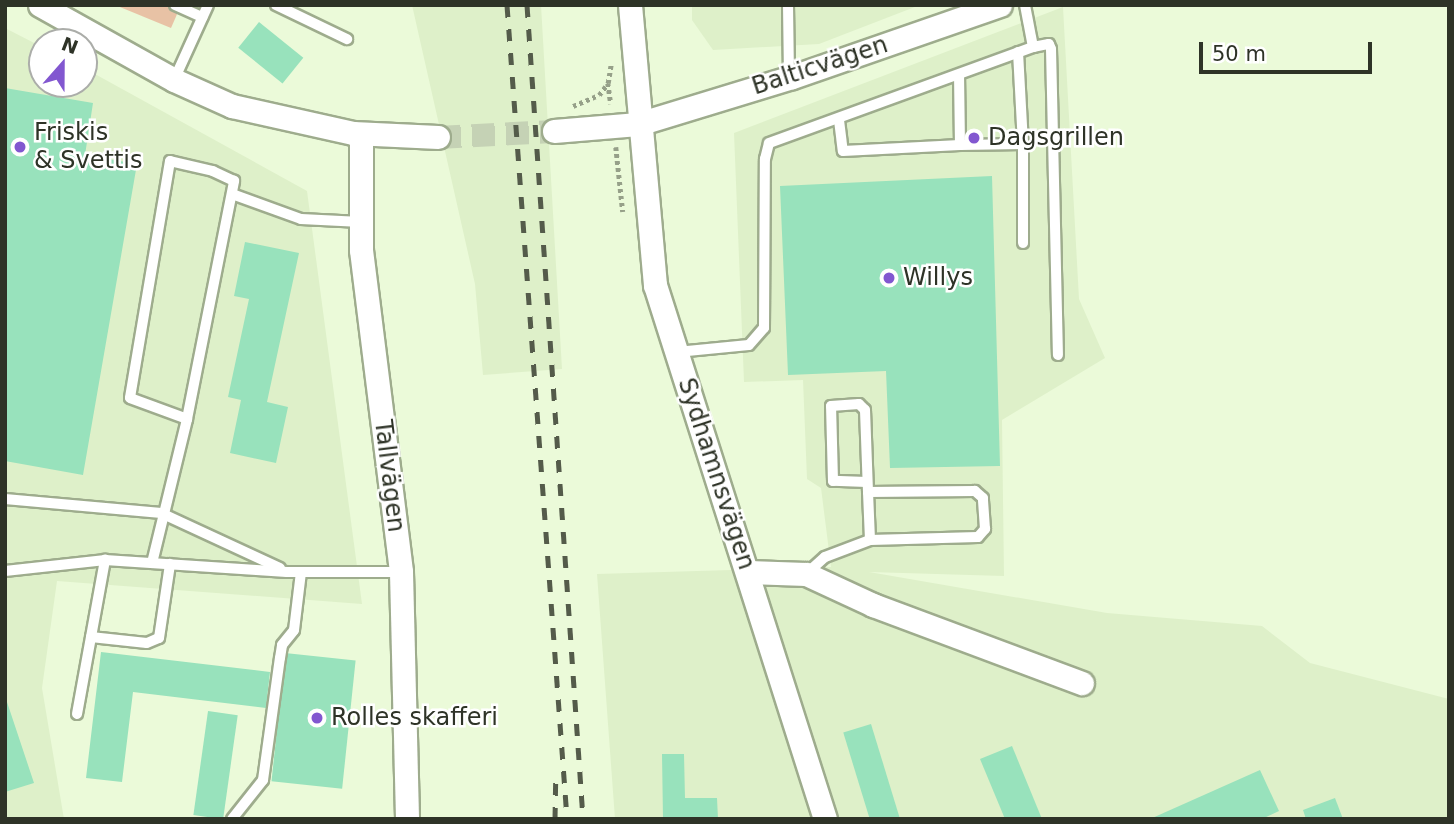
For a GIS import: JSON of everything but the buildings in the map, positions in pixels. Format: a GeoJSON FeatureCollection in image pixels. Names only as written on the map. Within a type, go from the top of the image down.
{"type":"FeatureCollection","features":[{"type":"Feature","properties":{"kind":"street"},"geometry":{"type":"LineString","coordinates":[[40,5],[174,80],[232,106],[361,134],[438,137]]}},
{"type":"Feature","properties":{"kind":"street","name":"Sydhamnsvägen"},"geometry":{"type":"LineString","coordinates":[[630,5],[638,124],[655,285],[825,819]]}},
{"type":"Feature","properties":{"kind":"street","name":"Balticvägen"},"geometry":{"type":"LineString","coordinates":[[554,131],[638,124],[789,78],[1000,5]]}},
{"type":"Feature","properties":{"kind":"street","name":"Tallvägen"},"geometry":{"type":"LineString","coordinates":[[361,134],[361,222],[401,572],[407,819]]}},
{"type":"Feature","properties":{"kind":"street"},"geometry":{"type":"LineString","coordinates":[[748,572],[806,573],[873,605],[1082,683]]}},
{"type":"Feature","properties":{"kind":"lane"},"geometry":{"type":"LineString","coordinates":[[175,5],[201,18]]}},
{"type":"Feature","properties":{"kind":"lane"},"geometry":{"type":"LineString","coordinates":[[174,80],[208,5]]}},
{"type":"Feature","properties":{"kind":"lane"},"geometry":{"type":"LineString","coordinates":[[276,5],[347,39]]}},
{"type":"Feature","properties":{"kind":"lane"},"geometry":{"type":"LineString","coordinates":[[788,5],[789,78]]}},
{"type":"Feature","properties":{"kind":"lane"},"geometry":{"type":"LineString","coordinates":[[1025,5],[1033,47]]}},
{"type":"Feature","properties":{"kind":"lane"},"geometry":{"type":"LineString","coordinates":[[677,352],[749,345],[764,328],[765,159],[769,143],[782,135],[839,120],[1018,52],[1049,44],[1058,355]]}},
{"type":"Feature","properties":{"kind":"lane"},"geometry":{"type":"LineString","coordinates":[[1018,52],[1023,144],[1023,243]]}},
{"type":"Feature","properties":{"kind":"lane"},"geometry":{"type":"LineString","coordinates":[[959,75],[960,145]]}},
{"type":"Feature","properties":{"kind":"lane"},"geometry":{"type":"LineString","coordinates":[[839,120],[843,151],[1023,144]]}},
{"type":"Feature","properties":{"kind":"lane"},"geometry":{"type":"LineString","coordinates":[[152,563],[161,513],[187,419],[234,181],[170,161],[130,398],[187,419]]}},
{"type":"Feature","properties":{"kind":"lane"},"geometry":{"type":"LineString","coordinates":[[232,194],[301,219],[361,222]]}},
{"type":"Feature","properties":{"kind":"lane"},"geometry":{"type":"LineString","coordinates":[[806,573],[825,557],[870,540],[978,537],[985,529],[983,498],[975,491],[867,487],[833,481],[831,406],[859,404],[865,410],[867,487],[870,540]]}},
{"type":"Feature","properties":{"kind":"lane"},"geometry":{"type":"LineString","coordinates":[[5,499],[161,513],[288,572]]}},
{"type":"Feature","properties":{"kind":"lane"},"geometry":{"type":"LineString","coordinates":[[5,571],[105,560],[288,572],[401,572]]}},
{"type":"Feature","properties":{"kind":"lane"},"geometry":{"type":"LineString","coordinates":[[77,714],[105,560]]}},
{"type":"Feature","properties":{"kind":"lane"},"geometry":{"type":"LineString","coordinates":[[91,638],[148,643],[159,638],[170,564]]}},
{"type":"Feature","properties":{"kind":"lane"},"geometry":{"type":"LineString","coordinates":[[232,819],[263,780],[282,645],[295,630],[302,572]]}},
{"type":"Feature","properties":{"kind":"path"},"geometry":{"type":"LineString","coordinates":[[565,109],[599,95],[608,83],[612,61]]}},
{"type":"Feature","properties":{"kind":"shaded area"},"geometry":{"type":"Polygon","coordinates":[[[115,5],[181,5],[171,28],[115,5]]]}},
{"type":"Feature","properties":{"kind":"shaded area"},"geometry":{"type":"Polygon","coordinates":[[[412,5],[541,5],[562,369],[483,375],[475,284],[412,5]]]}},
{"type":"Feature","properties":{"kind":"shaded area"},"geometry":{"type":"Polygon","coordinates":[[[692,5],[920,5],[819,44],[713,50],[692,20],[692,5]]]}},
{"type":"Feature","properties":{"kind":"shaded area"},"geometry":{"type":"Polygon","coordinates":[[[1063,7],[1079,299],[1105,358],[1002,420],[1004,576],[869,572],[1107,613],[1262,626],[1310,663],[1449,699],[1449,819],[615,819],[597,574],[831,567],[821,488],[807,479],[803,380],[744,382],[734,133],[1063,7]]]}},
{"type":"Feature","properties":{"kind":"shaded area"},"geometry":{"type":"Polygon","coordinates":[[[5,28],[28,40],[28,98],[98,98],[98,76],[307,191],[362,604],[57,581],[42,688],[64,819],[5,819],[5,28]]]}},
{"type":"Feature","properties":{"kind":"tunnel"},"geometry":{"type":"LineString","coordinates":[[438,137],[554,131]]}},
{"type":"Feature","properties":{"kind":"railway"},"geometry":{"type":"LineString","coordinates":[[507,5],[567,819]]}},
{"type":"Feature","properties":{"kind":"railway"},"geometry":{"type":"LineString","coordinates":[[527,5],[583,819]]}},
{"type":"Feature","properties":{"kind":"railway"},"geometry":{"type":"LineString","coordinates":[[555,819],[556,780]]}},
{"type":"Feature","properties":{"kind":"place","name":"Dagsgrillen"},"geometry":{"type":"Point","coordinates":[974,138]}},
{"type":"Feature","properties":{"kind":"place","name":"Friskis & Svettis"},"geometry":{"type":"Point","coordinates":[20,147]}},
{"type":"Feature","properties":{"kind":"place","name":"Willys"},"geometry":{"type":"Point","coordinates":[889,278]}},
{"type":"Feature","properties":{"kind":"place","name":"Rolles skafferi"},"geometry":{"type":"Point","coordinates":[317,718]}}]}
